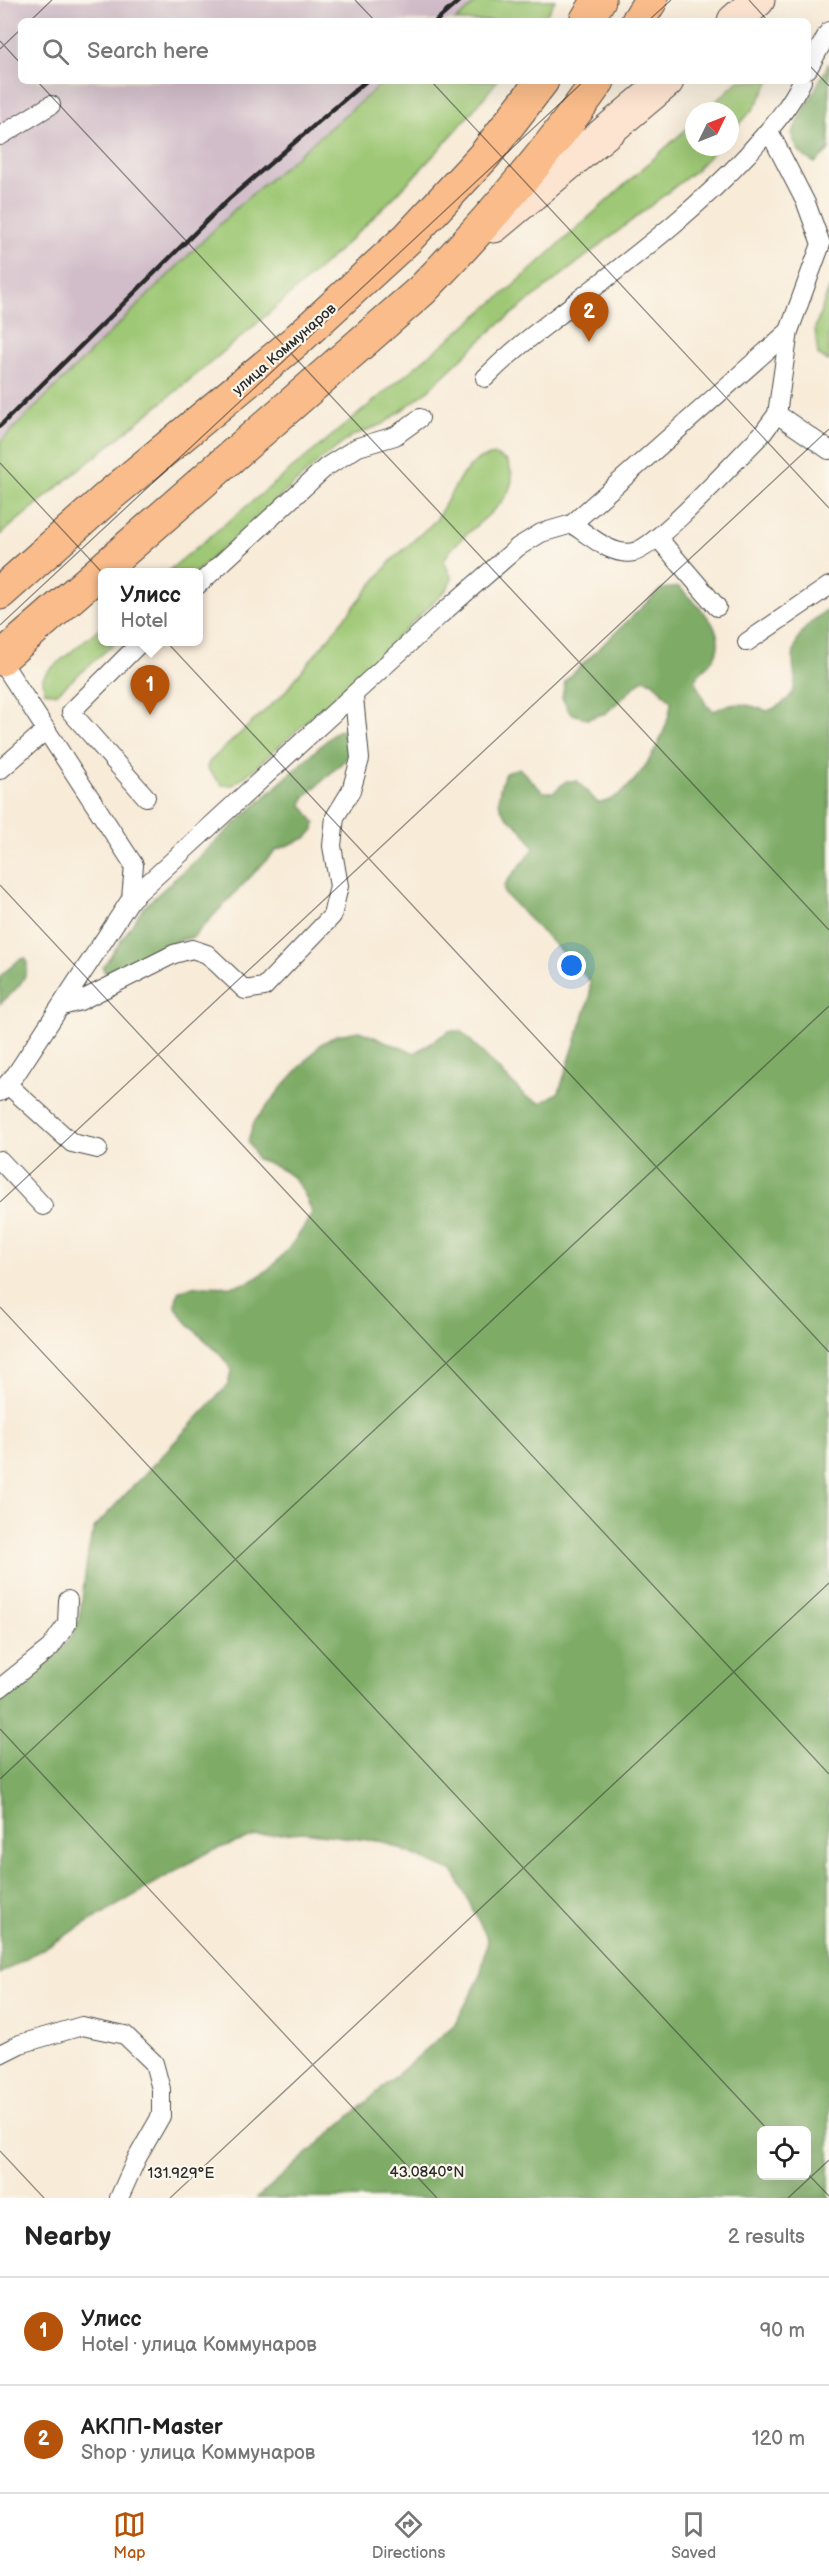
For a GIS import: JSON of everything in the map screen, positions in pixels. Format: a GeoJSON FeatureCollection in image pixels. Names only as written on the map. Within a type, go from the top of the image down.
{"type":"FeatureCollection","features":[{"type":"Feature","properties":{"kind":"highway"},"geometry":{"type":"LineString","coordinates":[[588,18],[599,0]]}},
{"type":"Feature","properties":{"kind":"highway"},"geometry":{"type":"LineString","coordinates":[[640,18],[651,0]]}},
{"type":"Feature","properties":{"kind":"highway","name":"улица Коммунаров"},"geometry":{"type":"LineString","coordinates":[[0,592],[109,496],[296,341],[408,238],[485,155],[540,84]]}},
{"type":"Feature","properties":{"kind":"highway"},"geometry":{"type":"LineString","coordinates":[[105,568],[332,370],[456,257],[533,168],[596,84]]}},
{"type":"Feature","properties":{"kind":"highway"},"geometry":{"type":"LineString","coordinates":[[0,659],[98,574]]}},
{"type":"Feature","properties":{"kind":"main road"},"geometry":{"type":"LineString","coordinates":[[651,0],[661,18]]}},
{"type":"Feature","properties":{"kind":"main road"},"geometry":{"type":"LineString","coordinates":[[737,18],[758,0]]}},
{"type":"Feature","properties":{"kind":"main road"},"geometry":{"type":"LineString","coordinates":[[456,257],[663,84]]}},
{"type":"Feature","properties":{"kind":"lane"},"geometry":{"type":"LineString","coordinates":[[811,64],[829,31]]}},
{"type":"Feature","properties":{"kind":"lane"},"geometry":{"type":"LineString","coordinates":[[485,378],[511,351],[678,222],[713,192],[769,131],[794,97],[800,84]]}},
{"type":"Feature","properties":{"kind":"lane"},"geometry":{"type":"LineString","coordinates":[[0,136],[51,105]]}},
{"type":"Feature","properties":{"kind":"lane"},"geometry":{"type":"LineString","coordinates":[[572,524],[610,549],[635,552],[658,538],[763,433],[777,414],[789,331],[825,239],[769,131]]}},
{"type":"Feature","properties":{"kind":"lane"},"geometry":{"type":"LineString","coordinates":[[98,1149],[72,1143],[4,1088],[62,1006],[131,899],[354,698],[439,616],[518,547],[541,533],[572,524],[789,331]]}},
{"type":"Feature","properties":{"kind":"lane"},"geometry":{"type":"LineString","coordinates":[[777,414],[829,450]]}},
{"type":"Feature","properties":{"kind":"lane"},"geometry":{"type":"LineString","coordinates":[[203,580],[326,467],[357,447],[395,436],[420,418]]}},
{"type":"Feature","properties":{"kind":"lane"},"geometry":{"type":"LineString","coordinates":[[658,538],[717,607]]}},
{"type":"Feature","properties":{"kind":"lane"},"geometry":{"type":"LineString","coordinates":[[747,642],[829,586]]}},
{"type":"Feature","properties":{"kind":"lane"},"geometry":{"type":"LineString","coordinates":[[0,770],[42,724],[71,712],[137,646]]}},
{"type":"Feature","properties":{"kind":"lane"},"geometry":{"type":"LineString","coordinates":[[0,659],[134,866],[131,899]]}},
{"type":"Feature","properties":{"kind":"lane"},"geometry":{"type":"LineString","coordinates":[[62,1006],[80,1001],[174,954],[192,949],[207,954],[245,990],[264,987],[332,916],[339,886],[332,846],[335,817],[351,791],[360,759],[354,698]]}},
{"type":"Feature","properties":{"kind":"lane"},"geometry":{"type":"LineString","coordinates":[[71,712],[146,796]]}},
{"type":"Feature","properties":{"kind":"lane"},"geometry":{"type":"LineString","coordinates":[[0,1160],[43,1206]]}},
{"type":"Feature","properties":{"kind":"lane"},"geometry":{"type":"LineString","coordinates":[[0,1688],[50,1648],[67,1624],[69,1600]]}},
{"type":"Feature","properties":{"kind":"lane"},"geometry":{"type":"LineString","coordinates":[[0,2054],[20,2044],[82,2026],[125,2035],[154,2063],[161,2089],[161,2116],[137,2158],[119,2198]]}},
{"type":"Feature","properties":{"kind":"shaded area"},"geometry":{"type":"Polygon","coordinates":[[[0,0],[511,0],[505,18],[18,18],[18,84],[453,84],[0,473],[0,0]]]}},
{"type":"Feature","properties":{"kind":"green space"},"geometry":{"type":"Polygon","coordinates":[[[479,0],[555,0],[545,18],[458,18],[479,0]]]}},
{"type":"Feature","properties":{"kind":"green space"},"geometry":{"type":"Polygon","coordinates":[[[829,63],[829,150],[815,163],[799,151],[792,133],[829,63]]]}},
{"type":"Feature","properties":{"kind":"green space"},"geometry":{"type":"Polygon","coordinates":[[[381,84],[494,84],[443,145],[385,206],[324,264],[196,375],[0,535],[0,442],[238,206],[381,84]]]}},
{"type":"Feature","properties":{"kind":"green space"},"geometry":{"type":"Polygon","coordinates":[[[735,84],[768,84],[754,108],[739,124],[739,102],[716,102],[735,84]]]}},
{"type":"Feature","properties":{"kind":"green space"},"geometry":{"type":"Polygon","coordinates":[[[685,130],[685,156],[709,156],[695,171],[494,328],[425,393],[383,424],[352,436],[322,459],[200,568],[172,568],[513,286],[685,130]]]}},
{"type":"Feature","properties":{"kind":"green space"},"geometry":{"type":"Polygon","coordinates":[[[829,288],[828,361],[818,355],[815,328],[829,288]]]}},
{"type":"Feature","properties":{"kind":"green space"},"geometry":{"type":"Polygon","coordinates":[[[495,455],[507,461],[510,468],[512,477],[509,490],[493,511],[460,540],[444,561],[452,579],[447,589],[342,690],[248,774],[233,785],[222,785],[207,768],[209,762],[283,694],[391,561],[436,520],[461,476],[478,459],[495,455]]]}},
{"type":"Feature","properties":{"kind":"green space"},"geometry":{"type":"Polygon","coordinates":[[[679,587],[708,617],[717,635],[716,654],[695,680],[706,705],[714,711],[728,705],[741,704],[768,711],[782,704],[790,696],[794,688],[793,662],[797,641],[807,627],[829,608],[829,2198],[257,2198],[455,2024],[480,1977],[488,1940],[454,1872],[384,1842],[303,1832],[256,1836],[208,1852],[0,1974],[0,1700],[44,1665],[74,1633],[78,1623],[88,1552],[94,1528],[228,1385],[231,1370],[218,1353],[181,1315],[175,1306],[178,1292],[198,1286],[232,1286],[257,1277],[280,1259],[312,1213],[298,1183],[286,1172],[257,1159],[248,1141],[254,1122],[321,1044],[337,1035],[359,1031],[415,1053],[449,1031],[461,1031],[526,1097],[541,1103],[559,1092],[590,997],[590,981],[504,893],[504,885],[534,849],[528,837],[502,810],[499,801],[500,789],[505,773],[519,768],[543,792],[554,792],[566,781],[577,781],[598,803],[611,799],[636,778],[657,747],[669,714],[671,701],[653,682],[643,679],[606,713],[587,719],[570,713],[562,698],[565,681],[661,589],[679,587]]]}},
{"type":"Feature","properties":{"kind":"green space"},"geometry":{"type":"Polygon","coordinates":[[[98,629],[98,646],[111,646],[56,694],[44,691],[43,678],[48,671],[98,629]]]}},
{"type":"Feature","properties":{"kind":"green space"},"geometry":{"type":"Polygon","coordinates":[[[344,730],[349,734],[350,752],[346,759],[304,798],[302,805],[315,823],[314,830],[306,838],[276,850],[193,937],[167,944],[112,974],[104,972],[103,967],[144,907],[337,731],[344,730]]]}},
{"type":"Feature","properties":{"kind":"green space"},"geometry":{"type":"Polygon","coordinates":[[[26,958],[24,978],[0,1004],[0,976],[19,960],[26,958]]]}},
{"type":"Feature","properties":{"kind":"railway"},"geometry":{"type":"LineString","coordinates":[[439,18],[460,0]]}},
{"type":"Feature","properties":{"kind":"railway"},"geometry":{"type":"LineString","coordinates":[[0,426],[230,198],[363,84]]}},
{"type":"Feature","properties":{"kind":"place","name":"АКПП-Master"},"geometry":{"type":"Point","coordinates":[589,342]}},
{"type":"Feature","properties":{"kind":"place","name":"Улисс"},"geometry":{"type":"Point","coordinates":[150,715]}}]}
